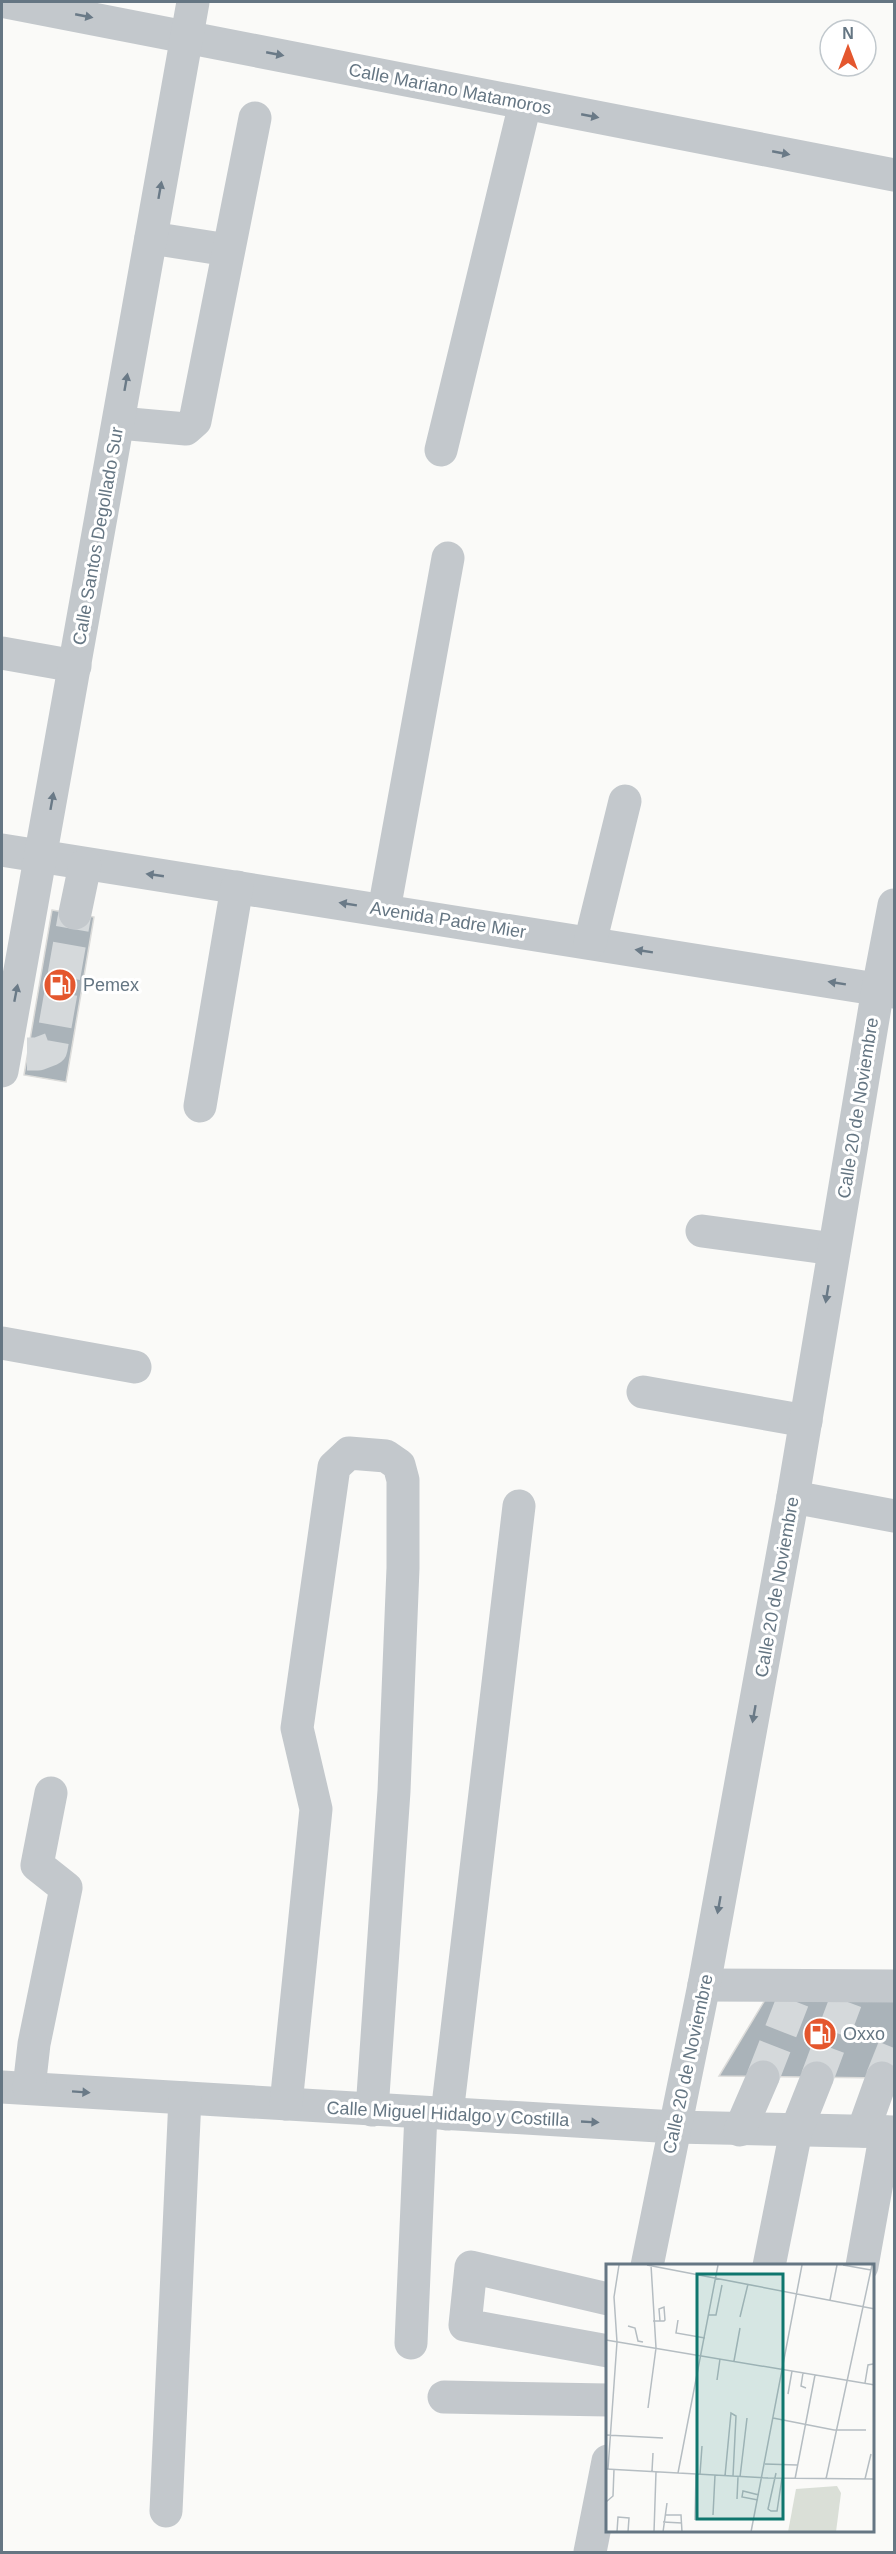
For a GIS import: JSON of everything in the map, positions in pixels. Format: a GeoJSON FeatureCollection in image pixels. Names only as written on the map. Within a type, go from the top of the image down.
{"type":"FeatureCollection","features":[{"type":"Feature","properties":{"kind":"street","name":"Calle Mariano Matamoros"},"geometry":{"type":"LineString","coordinates":[[6,2],[894,175]]}},
{"type":"Feature","properties":{"kind":"street","name":"Calle Santos Degollado Sur"},"geometry":{"type":"LineString","coordinates":[[11,1058],[75,666],[193,2]]}},
{"type":"Feature","properties":{"kind":"street"},"geometry":{"type":"LineString","coordinates":[[441,450],[525,104]]}},
{"type":"Feature","properties":{"kind":"street"},"geometry":{"type":"LineString","coordinates":[[119,423],[186,429],[195,421],[255,118]]}},
{"type":"Feature","properties":{"kind":"street"},"geometry":{"type":"LineString","coordinates":[[151,238],[228,250]]}},
{"type":"Feature","properties":{"kind":"street"},"geometry":{"type":"LineString","coordinates":[[384,910],[448,558]]}},
{"type":"Feature","properties":{"kind":"street"},"geometry":{"type":"LineString","coordinates":[[2,653],[75,666]]}},
{"type":"Feature","properties":{"kind":"street"},"geometry":{"type":"LineString","coordinates":[[590,943],[624,801]]}},
{"type":"Feature","properties":{"kind":"street","name":"Avenida Padre Mier"},"geometry":{"type":"LineString","coordinates":[[2,850],[886,991]]}},
{"type":"Feature","properties":{"kind":"street"},"geometry":{"type":"LineString","coordinates":[[75,914],[85,865]]}},
{"type":"Feature","properties":{"kind":"street"},"geometry":{"type":"LineString","coordinates":[[200,1106],[237,887]]}},
{"type":"Feature","properties":{"kind":"street","name":"Calle 20 de Noviembre"},"geometry":{"type":"LineString","coordinates":[[647,2264],[704,1985],[793,1497],[834,1249],[886,991],[894,905]]}},
{"type":"Feature","properties":{"kind":"street"},"geometry":{"type":"LineString","coordinates":[[702,1231],[834,1249]]}},
{"type":"Feature","properties":{"kind":"street"},"geometry":{"type":"LineString","coordinates":[[2,1343],[135,1367]]}},
{"type":"Feature","properties":{"kind":"street"},"geometry":{"type":"LineString","coordinates":[[643,1392],[806,1421]]}},
{"type":"Feature","properties":{"kind":"street"},"geometry":{"type":"LineString","coordinates":[[286,2104],[316,1809],[297,1728],[334,1467],[349,1453],[386,1456],[399,1465],[403,1480],[403,1568],[394,1791],[372,2110]]}},
{"type":"Feature","properties":{"kind":"street"},"geometry":{"type":"LineString","coordinates":[[793,1497],[894,1516]]}},
{"type":"Feature","properties":{"kind":"street"},"geometry":{"type":"LineString","coordinates":[[411,2343],[434,2114],[519,1506]]}},
{"type":"Feature","properties":{"kind":"street"},"geometry":{"type":"LineString","coordinates":[[15,2088],[34,2044],[66,1888],[37,1865],[51,1793]]}},
{"type":"Feature","properties":{"kind":"street"},"geometry":{"type":"LineString","coordinates":[[704,1985],[798,1990],[850,1990],[894,1986]]}},
{"type":"Feature","properties":{"kind":"street"},"geometry":{"type":"LineString","coordinates":[[740,2130],[763,2077]]}},
{"type":"Feature","properties":{"kind":"street"},"geometry":{"type":"LineString","coordinates":[[769,2264],[796,2131],[817,2078]]}},
{"type":"Feature","properties":{"kind":"street"},"geometry":{"type":"LineString","coordinates":[[862,2264],[881,2132],[882,2078]]}},
{"type":"Feature","properties":{"kind":"street","name":"Calle Miguel Hidalgo y Costilla"},"geometry":{"type":"LineString","coordinates":[[15,2088],[675,2127],[881,2132]]}},
{"type":"Feature","properties":{"kind":"street"},"geometry":{"type":"LineString","coordinates":[[166,2511],[185,2098]]}},
{"type":"Feature","properties":{"kind":"street"},"geometry":{"type":"LineString","coordinates":[[606,2300],[471,2267],[465,2325],[606,2351]]}},
{"type":"Feature","properties":{"kind":"street"},"geometry":{"type":"LineString","coordinates":[[444,2397],[606,2400]]}},
{"type":"Feature","properties":{"kind":"street"},"geometry":{"type":"LineString","coordinates":[[590,2553],[606,2471]]}},
{"type":"Feature","properties":{"kind":"building","name":"Pemex"},"geometry":{"type":"Polygon","coordinates":[[[52,910],[94,917],[66,1082],[24,1075],[52,910]]]}},
{"type":"Feature","properties":{"kind":"building","name":"Oxxo"},"geometry":{"type":"Polygon","coordinates":[[[768,1995],[894,1996],[894,2072],[882,2078],[719,2076],[768,1995]]]}},
{"type":"Feature","properties":{"kind":"tunnel"},"geometry":{"type":"LineString","coordinates":[[27,1054],[38,1054],[51,1049],[75,913]]}},
{"type":"Feature","properties":{"kind":"tunnel"},"geometry":{"type":"LineString","coordinates":[[763,2077],[795,1995]]}},
{"type":"Feature","properties":{"kind":"tunnel"},"geometry":{"type":"LineString","coordinates":[[817,2078],[848,1995]]}},
{"type":"Feature","properties":{"kind":"tunnel"},"geometry":{"type":"LineString","coordinates":[[882,2078],[894,2048]]}},
{"type":"Feature","properties":{"kind":"place","name":"Pemex"},"geometry":{"type":"Point","coordinates":[60,985]}},
{"type":"Feature","properties":{"kind":"place","name":"Oxxo"},"geometry":{"type":"Point","coordinates":[820,2034]}}]}
